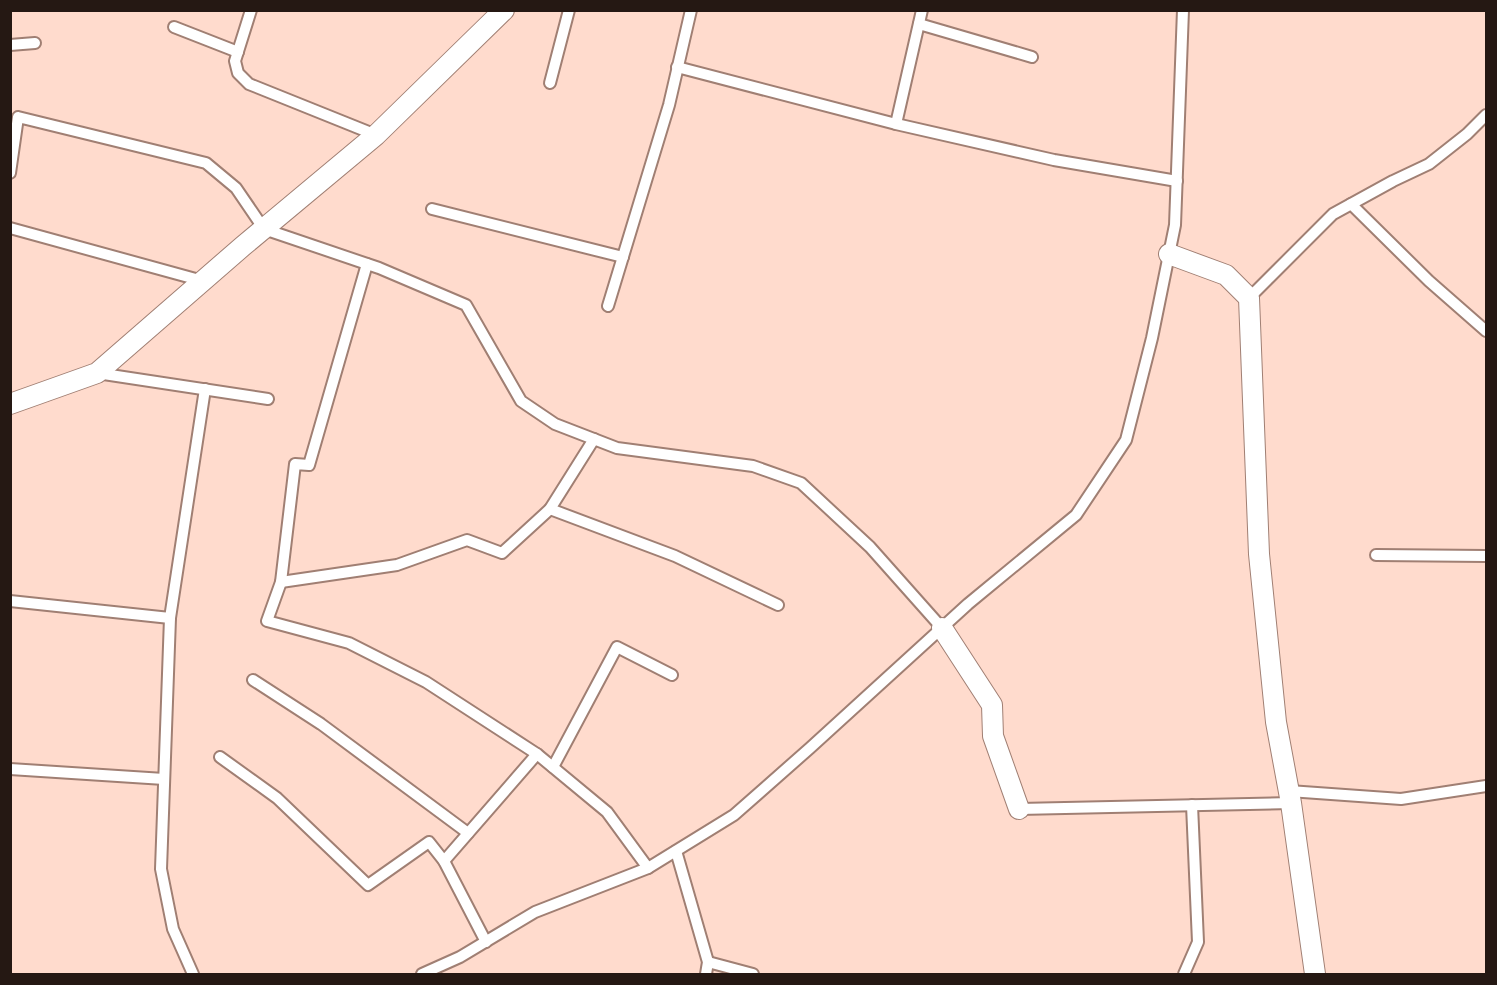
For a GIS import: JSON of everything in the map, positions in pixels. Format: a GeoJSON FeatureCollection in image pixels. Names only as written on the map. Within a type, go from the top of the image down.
{"type":"FeatureCollection","features":[{"type":"Feature","properties":{"kind":"street"},"geometry":{"type":"LineString","coordinates":[[10,404],[97,373],[202,281],[376,135],[504,10]]}},
{"type":"Feature","properties":{"kind":"street"},"geometry":{"type":"LineString","coordinates":[[1169,254],[1226,275],[1249,298],[1259,554],[1276,722],[1290,797],[1314,975]]}},
{"type":"Feature","properties":{"kind":"street"},"geometry":{"type":"LineString","coordinates":[[942,628],[992,705],[993,736],[1018,809]]}},
{"type":"Feature","properties":{"kind":"lane"},"geometry":{"type":"LineString","coordinates":[[251,10],[235,61],[237,73],[249,84],[376,135]]}},
{"type":"Feature","properties":{"kind":"lane"},"geometry":{"type":"LineString","coordinates":[[550,83],[569,10]]}},
{"type":"Feature","properties":{"kind":"lane"},"geometry":{"type":"LineString","coordinates":[[608,306],[669,105],[691,10]]}},
{"type":"Feature","properties":{"kind":"lane"},"geometry":{"type":"LineString","coordinates":[[896,124],[922,10]]}},
{"type":"Feature","properties":{"kind":"lane"},"geometry":{"type":"LineString","coordinates":[[422,975],[460,957],[535,912],[648,868],[734,815],[968,604],[1076,515],[1126,440],[1152,338],[1175,225],[1183,10]]}},
{"type":"Feature","properties":{"kind":"lane"},"geometry":{"type":"LineString","coordinates":[[919,24],[1032,57]]}},
{"type":"Feature","properties":{"kind":"lane"},"geometry":{"type":"LineString","coordinates":[[174,27],[238,52]]}},
{"type":"Feature","properties":{"kind":"lane"},"geometry":{"type":"LineString","coordinates":[[10,45],[35,43]]}},
{"type":"Feature","properties":{"kind":"lane"},"geometry":{"type":"LineString","coordinates":[[678,67],[896,124],[1054,160],[1177,182]]}},
{"type":"Feature","properties":{"kind":"lane"},"geometry":{"type":"LineString","coordinates":[[1249,298],[1333,214],[1429,164],[1486,116]]}},
{"type":"Feature","properties":{"kind":"lane"},"geometry":{"type":"LineString","coordinates":[[10,173],[18,117],[206,163],[236,188],[264,229],[367,264],[466,305],[521,401],[555,424],[617,448],[753,466],[801,483],[870,547],[942,628]]}},
{"type":"Feature","properties":{"kind":"lane"},"geometry":{"type":"LineString","coordinates":[[1351,204],[1430,281],[1486,331]]}},
{"type":"Feature","properties":{"kind":"lane"},"geometry":{"type":"LineString","coordinates":[[432,209],[622,257]]}},
{"type":"Feature","properties":{"kind":"lane"},"geometry":{"type":"LineString","coordinates":[[10,228],[202,281]]}},
{"type":"Feature","properties":{"kind":"lane"},"geometry":{"type":"LineString","coordinates":[[367,264],[309,465],[295,464],[281,582],[267,621],[349,643],[426,682],[537,754],[607,812],[648,868]]}},
{"type":"Feature","properties":{"kind":"lane"},"geometry":{"type":"LineString","coordinates":[[97,373],[268,399]]}},
{"type":"Feature","properties":{"kind":"lane"},"geometry":{"type":"LineString","coordinates":[[193,975],[173,929],[161,869],[170,618],[205,389]]}},
{"type":"Feature","properties":{"kind":"lane"},"geometry":{"type":"LineString","coordinates":[[281,582],[397,565],[467,540],[502,553],[550,509],[594,439]]}},
{"type":"Feature","properties":{"kind":"lane"},"geometry":{"type":"LineString","coordinates":[[550,509],[675,556],[778,605]]}},
{"type":"Feature","properties":{"kind":"lane"},"geometry":{"type":"LineString","coordinates":[[1376,555],[1486,556]]}},
{"type":"Feature","properties":{"kind":"lane"},"geometry":{"type":"LineString","coordinates":[[10,601],[170,618]]}},
{"type":"Feature","properties":{"kind":"lane"},"geometry":{"type":"LineString","coordinates":[[553,767],[617,647],[672,675]]}},
{"type":"Feature","properties":{"kind":"lane"},"geometry":{"type":"LineString","coordinates":[[253,680],[321,724],[468,833]]}},
{"type":"Feature","properties":{"kind":"lane"},"geometry":{"type":"LineString","coordinates":[[444,861],[537,754]]}},
{"type":"Feature","properties":{"kind":"lane"},"geometry":{"type":"LineString","coordinates":[[220,757],[278,798],[368,885],[429,842],[444,861],[486,942]]}},
{"type":"Feature","properties":{"kind":"lane"},"geometry":{"type":"LineString","coordinates":[[10,769],[164,779]]}},
{"type":"Feature","properties":{"kind":"lane"},"geometry":{"type":"LineString","coordinates":[[1018,809],[1192,805],[1290,797],[1401,799],[1486,786]]}},
{"type":"Feature","properties":{"kind":"lane"},"geometry":{"type":"LineString","coordinates":[[1184,975],[1198,942],[1192,805]]}},
{"type":"Feature","properties":{"kind":"lane"},"geometry":{"type":"LineString","coordinates":[[676,851],[708,962],[706,975]]}},
{"type":"Feature","properties":{"kind":"lane"},"geometry":{"type":"LineString","coordinates":[[708,962],[753,975]]}}]}
